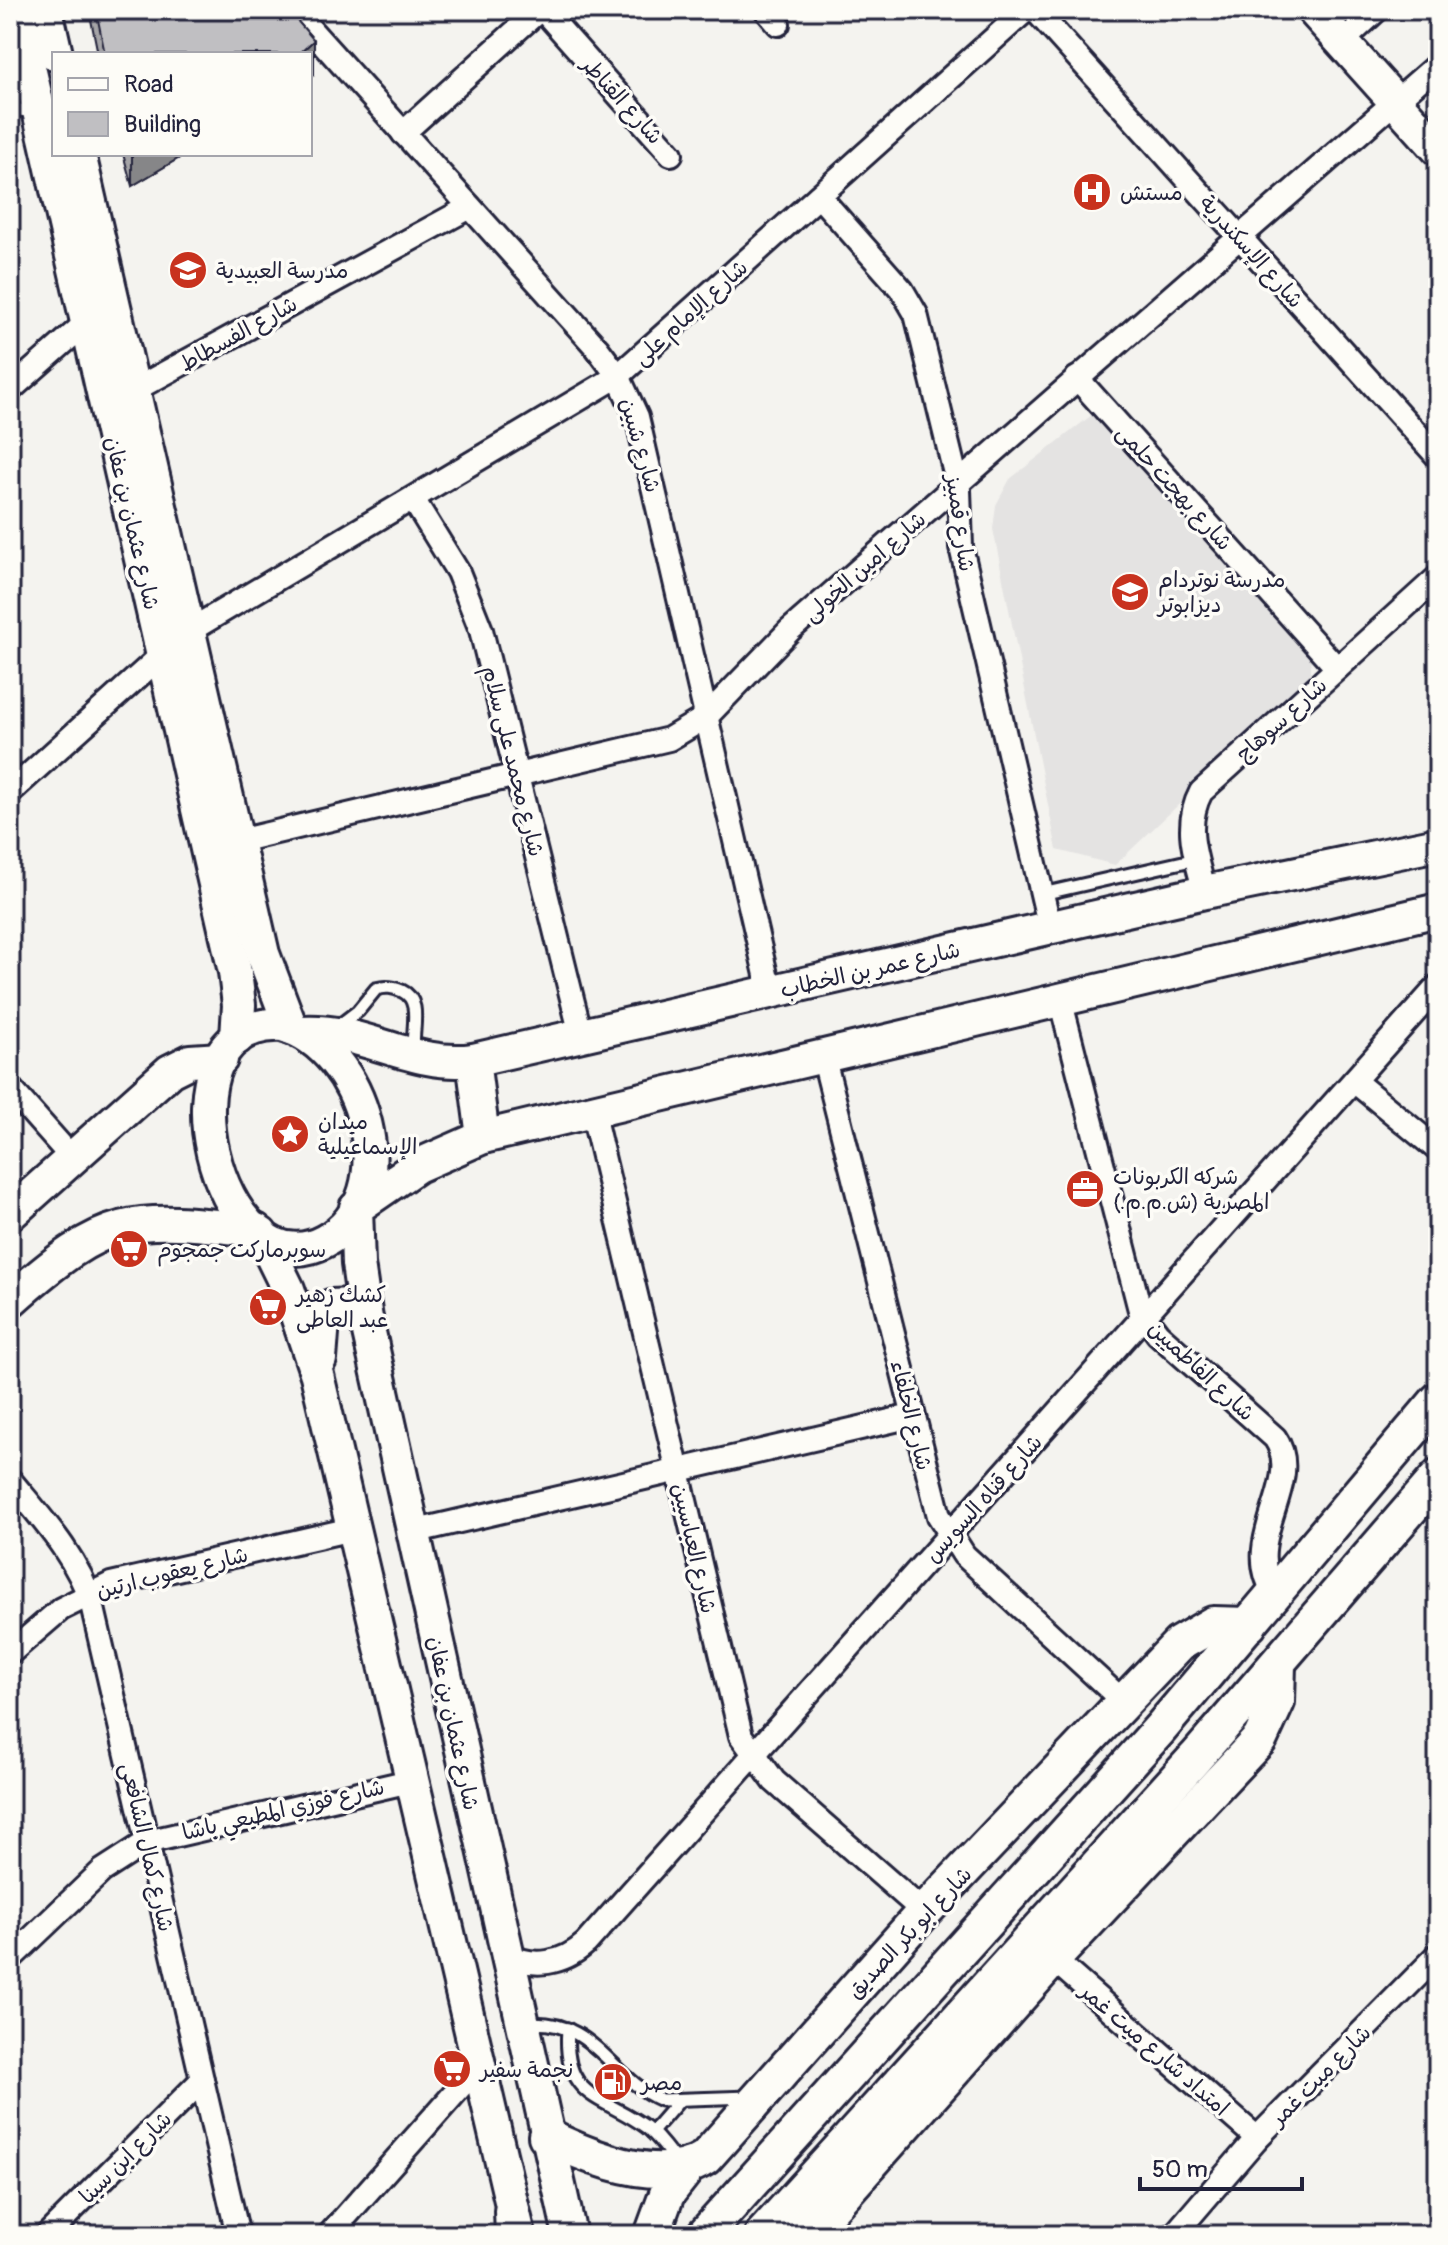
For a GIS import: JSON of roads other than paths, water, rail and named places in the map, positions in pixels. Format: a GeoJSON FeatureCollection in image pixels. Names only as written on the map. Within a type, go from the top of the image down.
{"type":"FeatureCollection","features":[{"type":"Feature","properties":{"kind":"main road"},"geometry":{"type":"LineString","coordinates":[[46,10],[56,52]]}},
{"type":"Feature","properties":{"kind":"main road"},"geometry":{"type":"LineString","coordinates":[[1313,10],[1438,149]]}},
{"type":"Feature","properties":{"kind":"main road","name":"شارع عثمان بن عفان"},"geometry":{"type":"LineString","coordinates":[[17,34],[25,112],[87,322],[238,983],[229,1048]]}},
{"type":"Feature","properties":{"kind":"main road","name":"شارع عثمان بن عفان"},"geometry":{"type":"LineString","coordinates":[[79,156],[266,965],[307,1030]]}},
{"type":"Feature","properties":{"kind":"main road","name":"شارع عمر بن الخطاب"},"geometry":{"type":"LineString","coordinates":[[307,1030],[360,1038],[415,1058],[473,1060],[1205,892],[1438,844]]}},
{"type":"Feature","properties":{"kind":"main road"},"geometry":{"type":"LineString","coordinates":[[10,1301],[70,1250],[118,1227],[160,1221],[258,1232],[296,1247],[321,1243],[341,1229],[356,1208],[417,1166],[483,1137],[1438,910]]}},
{"type":"Feature","properties":{"kind":"main road"},"geometry":{"type":"LineString","coordinates":[[10,1214],[170,1071],[229,1048],[263,1026],[307,1030],[343,1070],[362,1108],[368,1164],[356,1208]]}},
{"type":"Feature","properties":{"kind":"main road"},"geometry":{"type":"LineString","coordinates":[[229,1048],[209,1097],[210,1150],[230,1199],[258,1232],[299,1317],[320,1390],[515,2227]]}},
{"type":"Feature","properties":{"kind":"main road"},"geometry":{"type":"LineString","coordinates":[[473,1060],[483,1137]]}},
{"type":"Feature","properties":{"kind":"main road","name":"شارع عثمان بن عفان"},"geometry":{"type":"LineString","coordinates":[[356,1208],[358,1264],[366,1319],[570,2235]]}},
{"type":"Feature","properties":{"kind":"main road"},"geometry":{"type":"LineString","coordinates":[[320,1390],[322,1327],[328,1310],[347,1304],[356,1307],[366,1319]]}},
{"type":"Feature","properties":{"kind":"main road"},"geometry":{"type":"LineString","coordinates":[[704,2235],[1159,1730],[1438,1400]]}},
{"type":"Feature","properties":{"kind":"main road"},"geometry":{"type":"LineString","coordinates":[[762,2235],[1196,1757],[1438,1477]]}},
{"type":"Feature","properties":{"kind":"main road","name":"شارع ابو بكر الصديق"},"geometry":{"type":"LineString","coordinates":[[652,2235],[667,2194],[685,2167],[705,2158],[924,1912],[1187,1637],[1222,1622],[1249,1625]]}},
{"type":"Feature","properties":{"kind":"main road"},"geometry":{"type":"LineString","coordinates":[[807,2235],[1053,1959],[1260,1739],[1272,1720],[1277,1702],[1278,1664]]}},
{"type":"Feature","properties":{"kind":"main road"},"geometry":{"type":"LineString","coordinates":[[546,2136],[606,2160],[643,2167],[685,2167]]}},
{"type":"Feature","properties":{"kind":"street","name":"شارع شبين"},"geometry":{"type":"LineString","coordinates":[[293,10],[618,376],[637,417],[770,992]]}},
{"type":"Feature","properties":{"kind":"street"},"geometry":{"type":"LineString","coordinates":[[403,133],[541,10]]}},
{"type":"Feature","properties":{"kind":"street","name":"شارع القناطر"},"geometry":{"type":"LineString","coordinates":[[541,10],[671,154]]}},
{"type":"Feature","properties":{"kind":"street","name":"شارع الإمام على"},"geometry":{"type":"LineString","coordinates":[[189,631],[618,376],[1026,10]]}},
{"type":"Feature","properties":{"kind":"street","name":"شارع الإسكندرية"},"geometry":{"type":"LineString","coordinates":[[1035,10],[1438,457]]}},
{"type":"Feature","properties":{"kind":"street"},"geometry":{"type":"LineString","coordinates":[[1342,42],[1377,10]]}},
{"type":"Feature","properties":{"kind":"street","name":"شارع امين الخولى"},"geometry":{"type":"LineString","coordinates":[[238,841],[669,739],[706,717],[790,630],[1238,235],[1438,64]]}},
{"type":"Feature","properties":{"kind":"street","name":"شارع قمبيز"},"geometry":{"type":"LineString","coordinates":[[819,196],[902,290],[916,314],[957,483],[961,547],[1050,928]]}},
{"type":"Feature","properties":{"kind":"street","name":"شارع الفسطاط"},"geometry":{"type":"LineString","coordinates":[[134,390],[470,207]]}},
{"type":"Feature","properties":{"kind":"street"},"geometry":{"type":"LineString","coordinates":[[10,390],[87,322]]}},
{"type":"Feature","properties":{"kind":"street","name":"شارع بهجت حلمى"},"geometry":{"type":"LineString","coordinates":[[1077,378],[1337,668]]}},
{"type":"Feature","properties":{"kind":"street","name":"شارع محمد على سلام"},"geometry":{"type":"LineString","coordinates":[[413,499],[471,600],[581,1035]]}},
{"type":"Feature","properties":{"kind":"street","name":"شارع سوهاج"},"geometry":{"type":"LineString","coordinates":[[1205,892],[1196,859],[1191,821],[1201,792],[1438,577]]}},
{"type":"Feature","properties":{"kind":"street"},"geometry":{"type":"LineString","coordinates":[[10,792],[163,654]]}},
{"type":"Feature","properties":{"kind":"street","name":"شارع قناه السويس"},"geometry":{"type":"LineString","coordinates":[[505,1954],[522,1961],[548,1963],[580,1949],[1438,986]]}},
{"type":"Feature","properties":{"kind":"street","name":"شارع الفاطميين"},"geometry":{"type":"LineString","coordinates":[[1060,999],[1134,1295],[1144,1317],[1158,1334],[1275,1438],[1282,1451],[1284,1474],[1272,1507],[1264,1548],[1265,1579],[1275,1594]]}},
{"type":"Feature","properties":{"kind":"street","name":"شارع الخلفاء"},"geometry":{"type":"LineString","coordinates":[[823,1055],[935,1506],[950,1536],[973,1564],[1126,1704]]}},
{"type":"Feature","properties":{"kind":"street"},"geometry":{"type":"LineString","coordinates":[[1354,1081],[1438,1150]]}},
{"type":"Feature","properties":{"kind":"street"},"geometry":{"type":"LineString","coordinates":[[10,1088],[72,1158]]}},
{"type":"Feature","properties":{"kind":"street","name":"شارع العباسيين"},"geometry":{"type":"LineString","coordinates":[[592,1110],[734,1713],[753,1757],[774,1781],[924,1912]]}},
{"type":"Feature","properties":{"kind":"street"},"geometry":{"type":"LineString","coordinates":[[412,1532],[912,1416]]}},
{"type":"Feature","properties":{"kind":"street","name":"شارع كمال الشافعى"},"geometry":{"type":"LineString","coordinates":[[10,1480],[60,1541],[88,1593],[238,2235]]}},
{"type":"Feature","properties":{"kind":"street","name":"شارع يعقوب ارتين"},"geometry":{"type":"LineString","coordinates":[[10,1653],[61,1609],[88,1593],[122,1581],[352,1529]]}},
{"type":"Feature","properties":{"kind":"street","name":"شارع فوزي المطيعي باشا"},"geometry":{"type":"LineString","coordinates":[[10,1959],[102,1871],[147,1842],[410,1781]]}},
{"type":"Feature","properties":{"kind":"street","name":"شارع ميت غمر"},"geometry":{"type":"LineString","coordinates":[[1174,2235],[1257,2138],[1438,1955]]}},
{"type":"Feature","properties":{"kind":"street","name":"امتداد شارع ميت غمر"},"geometry":{"type":"LineString","coordinates":[[1053,1959],[1257,2138]]}},
{"type":"Feature","properties":{"kind":"street"},"geometry":{"type":"LineString","coordinates":[[329,2235],[478,2067]]}},
{"type":"Feature","properties":{"kind":"street","name":"شارع ابن سينا"},"geometry":{"type":"LineString","coordinates":[[47,2235],[202,2080]]}},
{"type":"Feature","properties":{"kind":"lane"},"geometry":{"type":"LineString","coordinates":[[1042,894],[1196,859]]}},
{"type":"Feature","properties":{"kind":"lane"},"geometry":{"type":"LineString","coordinates":[[307,1030],[352,1017],[376,989],[395,988],[408,994],[415,1005],[412,1036],[415,1058]]}},
{"type":"Feature","properties":{"kind":"lane"},"geometry":{"type":"LineString","coordinates":[[521,2024],[542,2023],[568,2029],[590,2041],[654,2097],[678,2102],[727,2096],[758,2098]]}},
{"type":"Feature","properties":{"kind":"lane"},"geometry":{"type":"LineString","coordinates":[[568,2029],[569,2058],[581,2084],[602,2104],[652,2132],[685,2167]]}},
{"type":"Feature","properties":{"kind":"lane"},"geometry":{"type":"LineString","coordinates":[[652,2132],[678,2102]]}},
{"type":"Feature","properties":{"kind":"place","name":"مستش"},"geometry":{"type":"Point","coordinates":[1092,192]}},
{"type":"Feature","properties":{"kind":"place","name":"مدرسة العبيدية"},"geometry":{"type":"Point","coordinates":[188,270]}},
{"type":"Feature","properties":{"kind":"place","name":"مدرسة نوتردام ديزابوتر"},"geometry":{"type":"Point","coordinates":[1130,592]}},
{"type":"Feature","properties":{"kind":"place","name":"ميدان الإسماعيلية"},"geometry":{"type":"Point","coordinates":[290,1134]}},
{"type":"Feature","properties":{"kind":"place","name":"شركه الكربونات المصرية (ش.م.م.)"},"geometry":{"type":"Point","coordinates":[1085,1189]}},
{"type":"Feature","properties":{"kind":"place","name":"سوبرماركت جمجوم"},"geometry":{"type":"Point","coordinates":[129,1249]}},
{"type":"Feature","properties":{"kind":"place","name":"كشك زهير عبد العاطى"},"geometry":{"type":"Point","coordinates":[268,1307]}},
{"type":"Feature","properties":{"kind":"place","name":"نجمة سفير"},"geometry":{"type":"Point","coordinates":[452,2069]}},
{"type":"Feature","properties":{"kind":"place","name":"مصر"},"geometry":{"type":"Point","coordinates":[613,2082]}}]}
